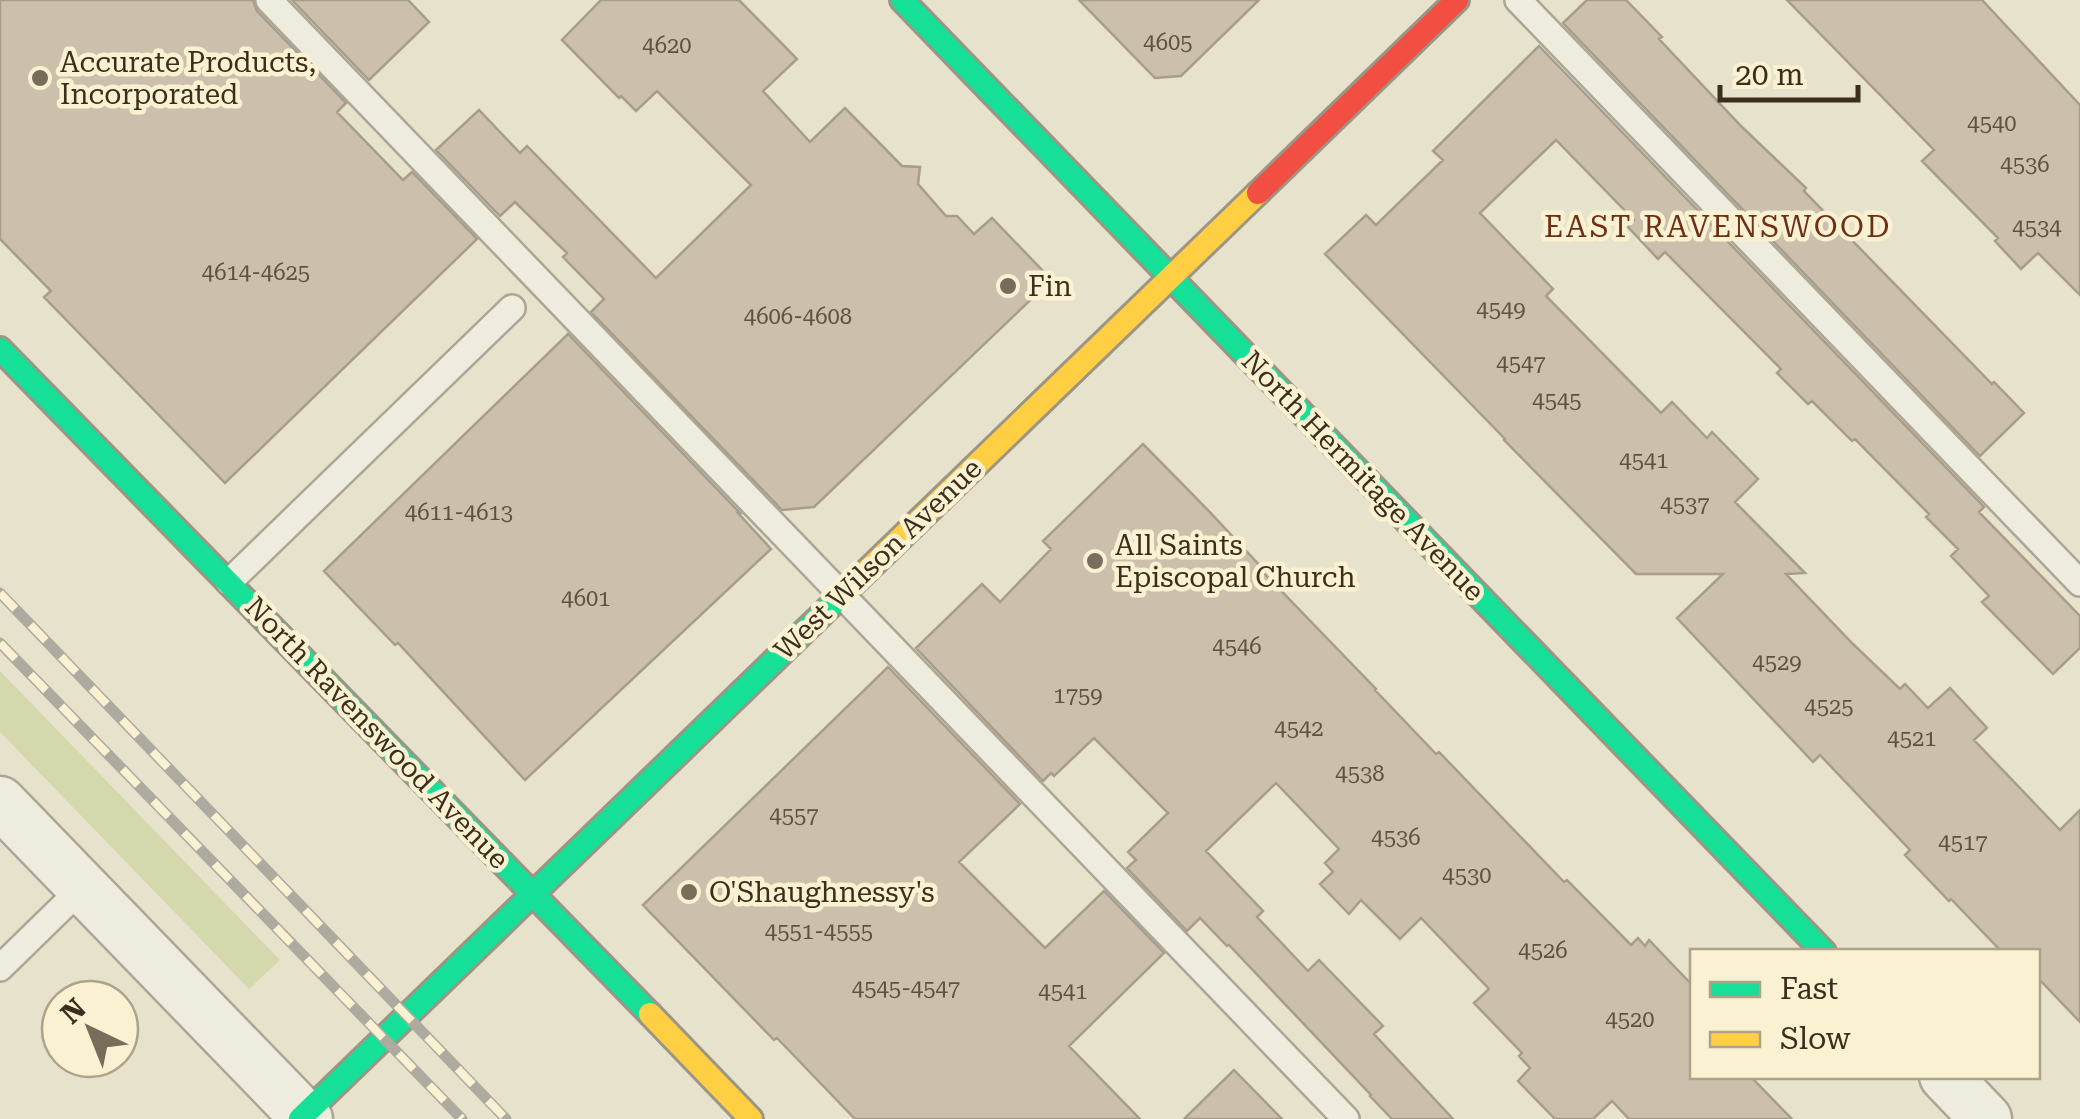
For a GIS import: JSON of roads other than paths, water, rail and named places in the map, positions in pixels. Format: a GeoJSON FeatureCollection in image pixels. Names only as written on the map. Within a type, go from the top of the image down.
{"type":"FeatureCollection","features":[{"type":"Feature","properties":{"kind":"street","name":"North Hermitage Avenue"},"geometry":{"type":"LineString","coordinates":[[902,0],[1821,949]]}},
{"type":"Feature","properties":{"kind":"street","name":"West Wilson Avenue"},"geometry":{"type":"LineString","coordinates":[[303,1118],[1457,0]]}},
{"type":"Feature","properties":{"kind":"street","name":"North Ravenswood Avenue"},"geometry":{"type":"LineString","coordinates":[[0,349],[751,1119]]}},
{"type":"Feature","properties":{"kind":"street"},"geometry":{"type":"LineString","coordinates":[[0,802],[303,1118]]}},
{"type":"Feature","properties":{"kind":"street"},"geometry":{"type":"LineString","coordinates":[[1948,1079],[1986,1119]]}},
{"type":"Feature","properties":{"kind":"lane"},"geometry":{"type":"LineString","coordinates":[[268,0],[1346,1119]]}},
{"type":"Feature","properties":{"kind":"lane"},"geometry":{"type":"LineString","coordinates":[[1518,0],[2080,583]]}},
{"type":"Feature","properties":{"kind":"lane"},"geometry":{"type":"LineString","coordinates":[[228,582],[512,308]]}},
{"type":"Feature","properties":{"kind":"lane"},"geometry":{"type":"LineString","coordinates":[[0,968],[83,888]]}},
{"type":"Feature","properties":{"kind":"railway"},"geometry":{"type":"LineString","coordinates":[[0,593],[506,1119]]}},
{"type":"Feature","properties":{"kind":"railway"},"geometry":{"type":"LineString","coordinates":[[0,643],[462,1119]]}},
{"type":"Feature","properties":{"kind":"place","name":"Accurate Products, Incorporated"},"geometry":{"type":"Point","coordinates":[40,78]}},
{"type":"Feature","properties":{"kind":"place","name":"Fin"},"geometry":{"type":"Point","coordinates":[1008,286]}},
{"type":"Feature","properties":{"kind":"place","name":"All Saints Episcopal Church"},"geometry":{"type":"Point","coordinates":[1095,561]}},
{"type":"Feature","properties":{"kind":"place","name":"O'Shaughnessy's"},"geometry":{"type":"Point","coordinates":[689,892]}},
{"type":"Feature","properties":{"kind":"district","name":"EAST RAVENSWOOD"},"geometry":{"type":"Point","coordinates":[1718,226]}}]}
